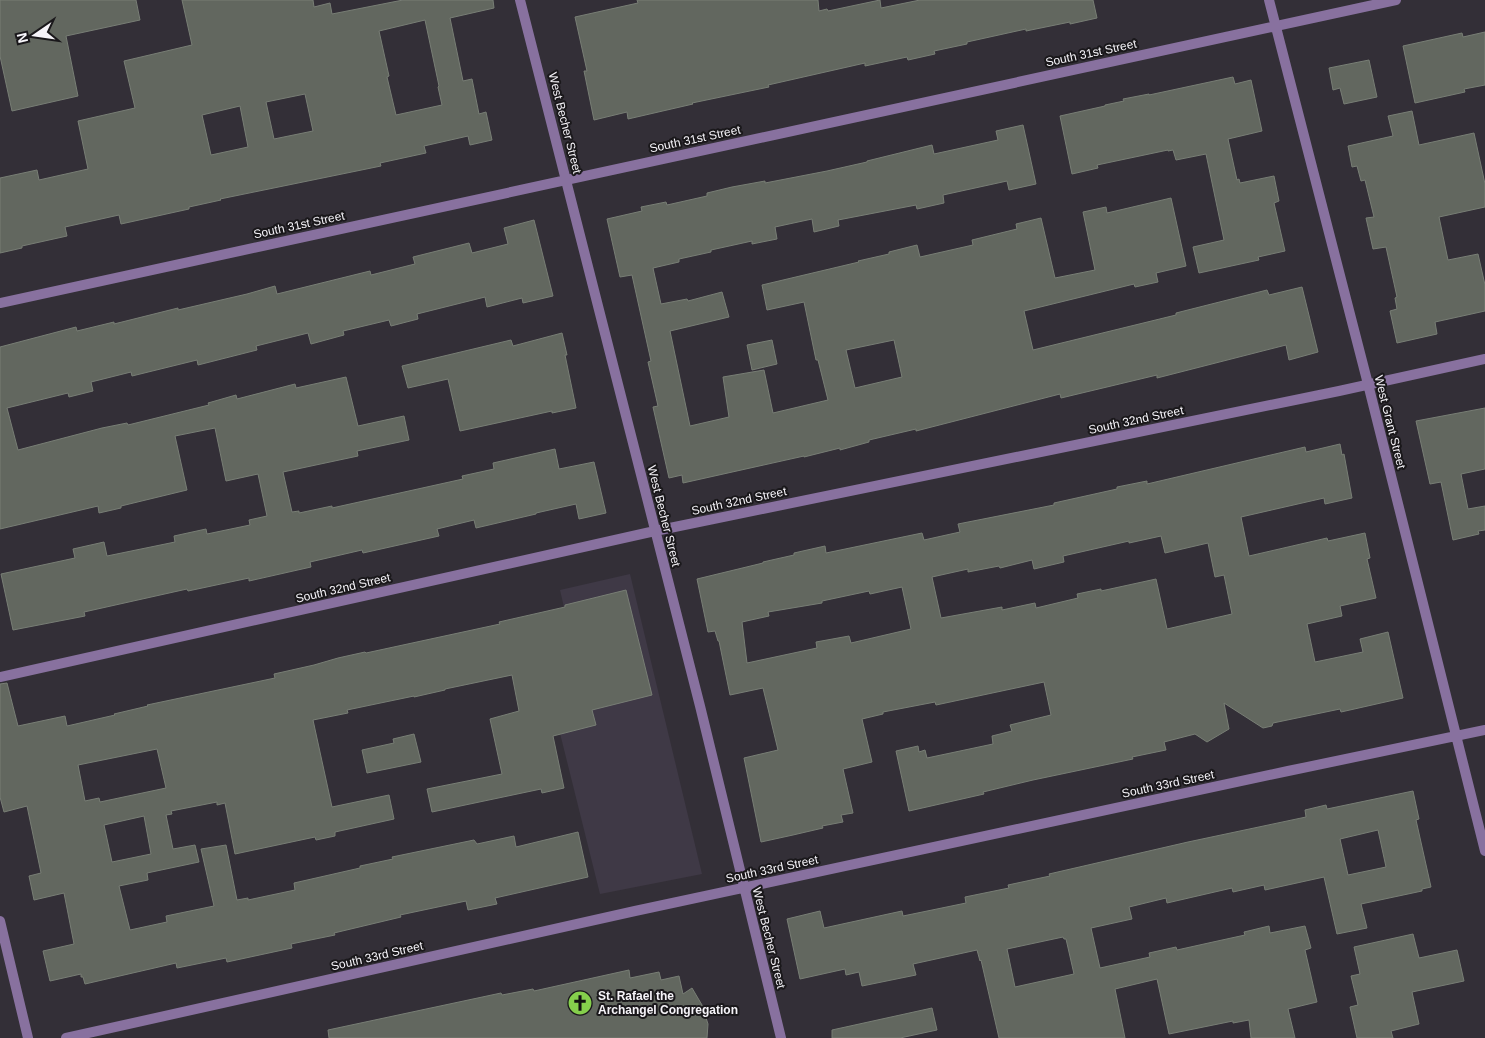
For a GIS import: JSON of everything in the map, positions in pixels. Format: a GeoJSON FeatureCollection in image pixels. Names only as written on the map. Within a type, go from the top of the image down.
{"type":"FeatureCollection","features":[{"type":"Feature","properties":{"kind":"street","name":"West Becher Street"},"geometry":{"type":"LineString","coordinates":[[520,0],[697,697],[780,1038]]}},
{"type":"Feature","properties":{"kind":"street","name":"West Grant Street"},"geometry":{"type":"LineString","coordinates":[[1269,0],[1485,851]]}},
{"type":"Feature","properties":{"kind":"street","name":"South 31st Street"},"geometry":{"type":"LineString","coordinates":[[0,303],[1396,0]]}},
{"type":"Feature","properties":{"kind":"street","name":"South 32nd Street"},"geometry":{"type":"LineString","coordinates":[[0,677],[655,531],[1368,384],[1485,358]]}},
{"type":"Feature","properties":{"kind":"street","name":"South 33rd Street"},"geometry":{"type":"LineString","coordinates":[[66,1038],[744,888],[1288,770],[1485,730]]}},
{"type":"Feature","properties":{"kind":"street"},"geometry":{"type":"LineString","coordinates":[[0,921],[28,1038]]}},
{"type":"Feature","properties":{"kind":"shaded area"},"geometry":{"type":"Polygon","coordinates":[[[630,574],[702,874],[600,894],[549,689],[581,681],[560,590],[630,574]]]}},
{"type":"Feature","properties":{"kind":"building"},"geometry":{"type":"Polygon","coordinates":[[[0,0],[136,0],[140,20],[66,36],[78,96],[12,111],[0,56],[0,0]]]}},
{"type":"Feature","properties":{"kind":"building"},"geometry":{"type":"Polygon","coordinates":[[[182,0],[313,0],[314,7],[330,3],[332,14],[403,0],[493,0],[494,8],[450,18],[463,81],[472,79],[479,114],[486,112],[492,140],[470,145],[468,136],[424,146],[426,153],[380,163],[381,166],[220,199],[189,207],[189,209],[121,224],[119,215],[65,227],[67,236],[0,253],[0,178],[37,170],[39,180],[88,169],[78,121],[135,108],[124,61],[192,45],[182,0]],[[425,20],[379,31],[396,115],[442,105],[425,20]],[[305,94],[266,102],[274,139],[313,131],[305,94]],[[240,106],[202,115],[211,155],[248,147],[240,106]]]}},
{"type":"Feature","properties":{"kind":"building"},"geometry":{"type":"Polygon","coordinates":[[[637,0],[818,0],[819,11],[827,9],[828,11],[880,0],[881,8],[920,0],[1093,0],[1097,18],[1026,31],[1026,29],[967,42],[967,44],[934,51],[935,54],[908,60],[907,57],[865,66],[865,63],[628,119],[627,112],[594,120],[584,71],[587,71],[575,17],[638,3],[637,0]]]}},
{"type":"Feature","properties":{"kind":"building"},"geometry":{"type":"Polygon","coordinates":[[[1485,32],[1485,85],[1464,89],[1465,92],[1415,103],[1403,46],[1462,33],[1463,37],[1485,32]]]}},
{"type":"Feature","properties":{"kind":"building"},"geometry":{"type":"Polygon","coordinates":[[[1369,60],[1377,97],[1344,104],[1340,88],[1333,90],[1329,68],[1369,60]]]}},
{"type":"Feature","properties":{"kind":"building"},"geometry":{"type":"Polygon","coordinates":[[[1233,77],[1235,84],[1251,80],[1262,131],[1228,139],[1237,180],[1239,179],[1240,183],[1274,176],[1279,201],[1274,203],[1285,251],[1258,257],[1259,260],[1199,273],[1193,247],[1224,240],[1206,154],[1176,160],[1173,150],[1168,150],[1097,165],[1098,168],[1072,174],[1060,116],[1124,101],[1123,99],[1233,77]]]}},
{"type":"Feature","properties":{"kind":"building"},"geometry":{"type":"Polygon","coordinates":[[[1412,111],[1419,145],[1474,133],[1485,184],[1485,207],[1439,217],[1448,260],[1478,254],[1485,285],[1485,311],[1435,322],[1437,334],[1397,343],[1390,311],[1397,309],[1395,298],[1397,297],[1386,247],[1373,249],[1366,218],[1374,217],[1365,180],[1361,181],[1357,166],[1352,167],[1348,146],[1393,136],[1388,116],[1412,111]]]}},
{"type":"Feature","properties":{"kind":"building"},"geometry":{"type":"Polygon","coordinates":[[[1023,125],[1036,184],[1009,190],[1007,181],[943,195],[944,203],[917,209],[916,205],[838,220],[839,226],[814,232],[812,219],[775,227],[777,239],[752,244],[752,241],[711,250],[711,252],[679,259],[679,262],[653,268],[661,304],[687,299],[688,301],[722,292],[729,317],[670,331],[690,426],[729,417],[723,377],[764,370],[773,413],[828,400],[818,360],[816,360],[804,302],[767,310],[762,285],[859,262],[917,245],[920,257],[973,245],[972,240],[1017,229],[1016,224],[1041,218],[1055,278],[1095,270],[1083,212],[1106,207],[1107,213],[1171,198],[1186,266],[1156,273],[1158,282],[1135,287],[1134,284],[1024,311],[1033,350],[1176,315],[1176,313],[1267,290],[1269,295],[1302,287],[1318,352],[1289,360],[1286,345],[1157,378],[1157,375],[1061,398],[1060,394],[916,431],[916,429],[869,440],[869,442],[840,450],[840,448],[683,483],[682,475],[669,478],[653,407],[658,406],[648,362],[651,361],[632,275],[620,277],[607,219],[642,211],[641,207],[666,202],[667,205],[707,196],[707,193],[732,187],[765,181],[765,183],[827,171],[932,145],[934,154],[998,140],[996,131],[1023,125]],[[894,340],[846,350],[855,388],[902,377],[894,340]]]}},
{"type":"Feature","properties":{"kind":"building"},"geometry":{"type":"Polygon","coordinates":[[[534,220],[553,296],[523,303],[522,298],[487,307],[485,297],[417,314],[418,319],[391,326],[389,320],[343,331],[344,335],[311,344],[308,333],[256,346],[257,350],[198,365],[197,360],[132,376],[131,372],[91,382],[93,391],[69,397],[68,393],[7,408],[18,450],[102,428],[127,423],[128,425],[209,405],[208,403],[236,395],[237,399],[295,384],[296,388],[346,377],[358,426],[404,416],[409,440],[357,451],[358,456],[283,472],[292,512],[299,511],[299,513],[332,506],[332,508],[463,479],[462,476],[494,469],[493,463],[555,449],[559,469],[594,462],[606,513],[579,519],[576,504],[476,528],[474,520],[437,529],[439,536],[363,553],[362,550],[310,562],[311,567],[249,581],[249,578],[188,591],[187,589],[84,612],[85,616],[13,630],[1,574],[75,558],[73,549],[104,542],[107,556],[175,542],[174,536],[206,529],[207,534],[250,525],[249,520],[267,516],[258,474],[226,481],[215,428],[175,436],[187,490],[99,513],[98,506],[0,529],[0,347],[76,327],[77,331],[114,322],[114,324],[275,286],[277,294],[370,271],[371,275],[415,264],[413,257],[469,243],[472,253],[508,244],[504,228],[534,220]]]}},
{"type":"Feature","properties":{"kind":"building"},"geometry":{"type":"Polygon","coordinates":[[[562,333],[576,408],[552,413],[552,411],[460,431],[448,379],[408,388],[402,366],[511,340],[513,346],[562,333]]]}},
{"type":"Feature","properties":{"kind":"building"},"geometry":{"type":"Polygon","coordinates":[[[772,340],[777,364],[752,370],[747,345],[772,340]]]}},
{"type":"Feature","properties":{"kind":"building"},"geometry":{"type":"Polygon","coordinates":[[[1485,408],[1485,469],[1461,474],[1468,509],[1485,506],[1485,530],[1478,531],[1479,534],[1453,540],[1441,482],[1430,484],[1416,421],[1485,408]]]}},
{"type":"Feature","properties":{"kind":"building"},"geometry":{"type":"Polygon","coordinates":[[[1340,444],[1342,455],[1344,454],[1352,498],[1325,504],[1324,498],[1241,517],[1249,556],[1327,538],[1328,541],[1365,533],[1370,558],[1367,559],[1376,598],[1340,606],[1342,616],[1307,624],[1315,662],[1363,652],[1360,639],[1388,632],[1403,698],[1341,712],[1340,709],[1273,723],[1272,726],[1263,728],[1224,703],[1229,729],[1207,742],[1195,734],[1164,742],[1166,750],[1132,757],[1133,759],[1033,780],[983,792],[984,794],[909,811],[896,751],[918,746],[919,752],[925,750],[927,758],[993,744],[992,736],[1012,731],[1010,725],[1051,715],[1044,682],[936,705],[935,702],[883,712],[883,714],[862,719],[872,762],[843,769],[853,813],[841,815],[843,822],[761,842],[744,758],[778,750],[763,688],[730,695],[719,641],[715,631],[708,632],[697,579],[825,546],[826,553],[922,533],[924,540],[960,532],[958,524],[1054,505],[1054,503],[1117,489],[1117,487],[1147,481],[1147,484],[1305,447],[1306,452],[1340,444]],[[1161,536],[1063,556],[1064,562],[1034,569],[1032,560],[1000,568],[999,566],[968,572],[968,569],[932,577],[941,618],[1002,607],[1002,610],[1035,603],[1036,608],[1078,598],[1077,594],[1101,589],[1101,591],[1156,579],[1167,629],[1232,614],[1224,575],[1215,577],[1208,543],[1165,553],[1161,536]],[[902,587],[870,594],[869,591],[822,601],[822,603],[768,612],[769,616],[742,622],[747,663],[817,648],[816,642],[849,636],[851,643],[911,629],[902,587]]]}},
{"type":"Feature","properties":{"kind":"building"},"geometry":{"type":"Polygon","coordinates":[[[626,590],[652,695],[592,710],[596,725],[553,736],[564,788],[542,793],[541,789],[432,812],[427,789],[502,774],[490,719],[519,711],[512,675],[347,710],[348,713],[313,720],[332,807],[389,795],[394,819],[335,832],[335,836],[316,840],[315,837],[235,854],[225,803],[217,805],[217,802],[171,811],[172,814],[166,815],[173,849],[195,845],[199,862],[147,873],[148,880],[119,886],[130,930],[167,922],[166,916],[214,906],[201,849],[226,845],[237,900],[248,898],[248,900],[295,890],[294,883],[360,868],[360,866],[393,859],[392,857],[474,840],[477,844],[514,836],[516,847],[578,832],[588,877],[495,898],[497,904],[468,910],[466,901],[400,915],[401,917],[334,933],[335,935],[291,944],[292,948],[227,962],[226,958],[177,968],[176,963],[85,984],[81,974],[50,981],[43,951],[74,944],[64,893],[34,900],[29,876],[41,873],[27,806],[4,812],[0,797],[0,684],[7,683],[18,726],[65,716],[67,726],[115,715],[147,705],[275,678],[274,674],[338,658],[500,624],[499,622],[565,607],[565,605],[626,590]],[[157,749],[78,765],[85,801],[99,798],[100,802],[166,788],[157,749]],[[144,816],[104,825],[112,862],[151,854],[144,816]]]}},
{"type":"Feature","properties":{"kind":"building"},"geometry":{"type":"Polygon","coordinates":[[[414,734],[421,762],[367,773],[362,750],[394,743],[393,739],[414,734]]]}},
{"type":"Feature","properties":{"kind":"building"},"geometry":{"type":"Polygon","coordinates":[[[1413,791],[1419,819],[1416,820],[1431,887],[1422,889],[1422,891],[1361,904],[1367,928],[1337,934],[1324,877],[1265,890],[1264,885],[1233,892],[1232,888],[1167,903],[1166,898],[1129,907],[1132,919],[1091,928],[1100,968],[1150,957],[1149,953],[1176,947],[1177,950],[1245,935],[1244,932],[1269,926],[1270,933],[1305,926],[1311,948],[1305,950],[1317,1002],[1288,1009],[1295,1038],[1251,1038],[1249,1020],[1233,1023],[1233,1021],[1169,1034],[1157,979],[1115,989],[1125,1038],[999,1038],[977,950],[913,964],[916,975],[862,986],[859,972],[846,975],[845,969],[800,979],[787,919],[820,911],[824,928],[902,911],[903,916],[966,903],[965,897],[1009,888],[1008,885],[1050,876],[1049,874],[1306,817],[1305,810],[1326,805],[1327,809],[1413,791]],[[1378,830],[1340,839],[1348,875],[1386,867],[1378,830]],[[1063,937],[1007,949],[1015,987],[1074,974],[1066,939],[1063,937]]]}},
{"type":"Feature","properties":{"kind":"building"},"geometry":{"type":"Polygon","coordinates":[[[1413,934],[1419,958],[1457,950],[1464,981],[1412,992],[1419,1024],[1391,1031],[1393,1038],[1357,1038],[1350,1007],[1358,1005],[1351,976],[1360,974],[1354,947],[1413,934]]]}},
{"type":"Feature","properties":{"kind":"building","name":"St. Rafael the Archangel Congregation"},"geometry":{"type":"Polygon","coordinates":[[[629,970],[630,978],[659,972],[661,980],[679,976],[683,994],[692,988],[702,1005],[708,1024],[707,1038],[329,1038],[328,1030],[501,993],[502,995],[533,989],[534,991],[629,970]]]}},
{"type":"Feature","properties":{"kind":"building"},"geometry":{"type":"Polygon","coordinates":[[[932,1008],[937,1030],[900,1038],[832,1038],[832,1030],[932,1008]]]}},
{"type":"Feature","properties":{"kind":"place","name":"St. Rafael the Archangel Congregation"},"geometry":{"type":"Point","coordinates":[580,1003]}}]}
